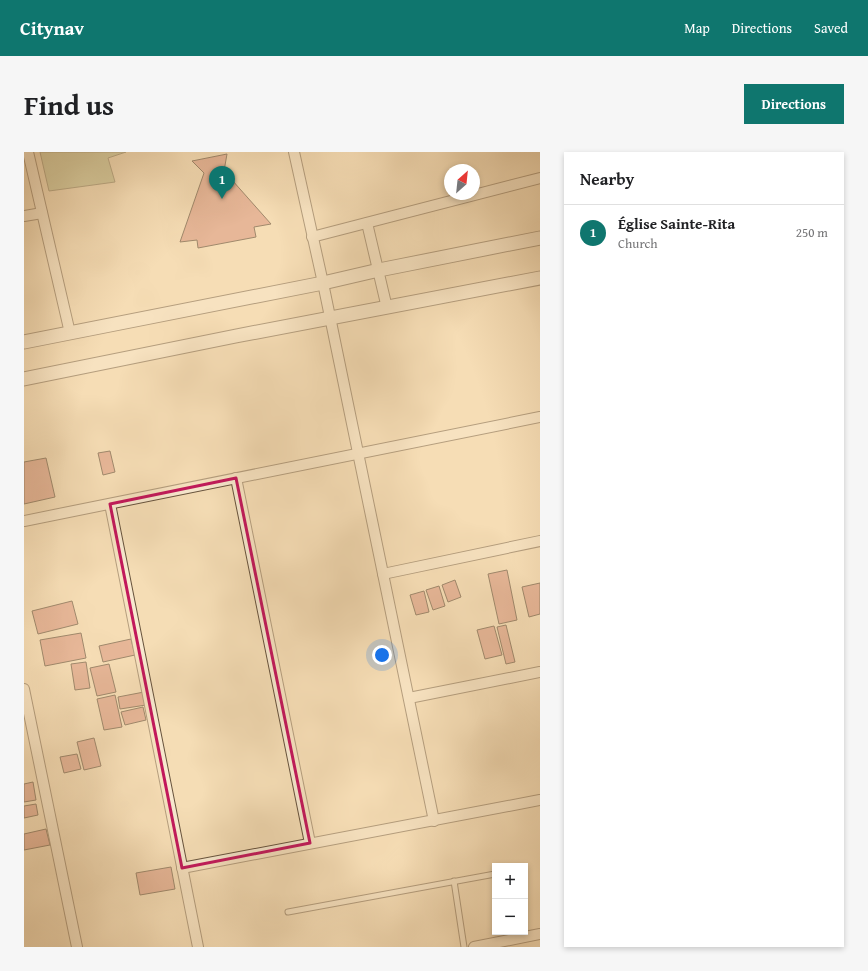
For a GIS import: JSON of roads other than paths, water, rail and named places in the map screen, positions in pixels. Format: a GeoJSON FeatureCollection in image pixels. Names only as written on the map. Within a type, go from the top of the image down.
{"type":"FeatureCollection","features":[{"type":"Feature","properties":{"kind":"street"},"geometry":{"type":"LineString","coordinates":[[28,152],[70,333]]}},
{"type":"Feature","properties":{"kind":"street"},"geometry":{"type":"LineString","coordinates":[[294,152],[323,283],[434,821]]}},
{"type":"Feature","properties":{"kind":"street"},"geometry":{"type":"LineString","coordinates":[[312,237],[540,178]]}},
{"type":"Feature","properties":{"kind":"street"},"geometry":{"type":"LineString","coordinates":[[24,216],[42,213]]}},
{"type":"Feature","properties":{"kind":"street"},"geometry":{"type":"LineString","coordinates":[[366,223],[379,270],[387,308]]}},
{"type":"Feature","properties":{"kind":"street"},"geometry":{"type":"LineString","coordinates":[[24,342],[323,283],[379,270],[540,238]]}},
{"type":"Feature","properties":{"kind":"street"},"geometry":{"type":"LineString","coordinates":[[24,379],[228,337],[330,319],[540,278]]}},
{"type":"Feature","properties":{"kind":"street"},"geometry":{"type":"LineString","coordinates":[[24,521],[540,417]]}},
{"type":"Feature","properties":{"kind":"street"},"geometry":{"type":"LineString","coordinates":[[236,478],[310,843]]}},
{"type":"Feature","properties":{"kind":"street"},"geometry":{"type":"LineString","coordinates":[[110,504],[198,947]]}},
{"type":"Feature","properties":{"kind":"street"},"geometry":{"type":"LineString","coordinates":[[383,574],[540,541]]}},
{"type":"Feature","properties":{"kind":"street"},"geometry":{"type":"LineString","coordinates":[[408,698],[540,672]]}},
{"type":"Feature","properties":{"kind":"street"},"geometry":{"type":"LineString","coordinates":[[24,689],[77,947]]}},
{"type":"Feature","properties":{"kind":"street"},"geometry":{"type":"LineString","coordinates":[[182,868],[540,800]]}},
{"type":"Feature","properties":{"kind":"street"},"geometry":{"type":"LineString","coordinates":[[474,947],[540,934]]}},
{"type":"Feature","properties":{"kind":"lane"},"geometry":{"type":"LineString","coordinates":[[288,912],[492,875]]}},
{"type":"Feature","properties":{"kind":"lane"},"geometry":{"type":"LineString","coordinates":[[454,881],[464,947]]}},
{"type":"Feature","properties":{"kind":"place","name":"Église Sainte-Rita"},"geometry":{"type":"Point","coordinates":[222,199]}}]}
